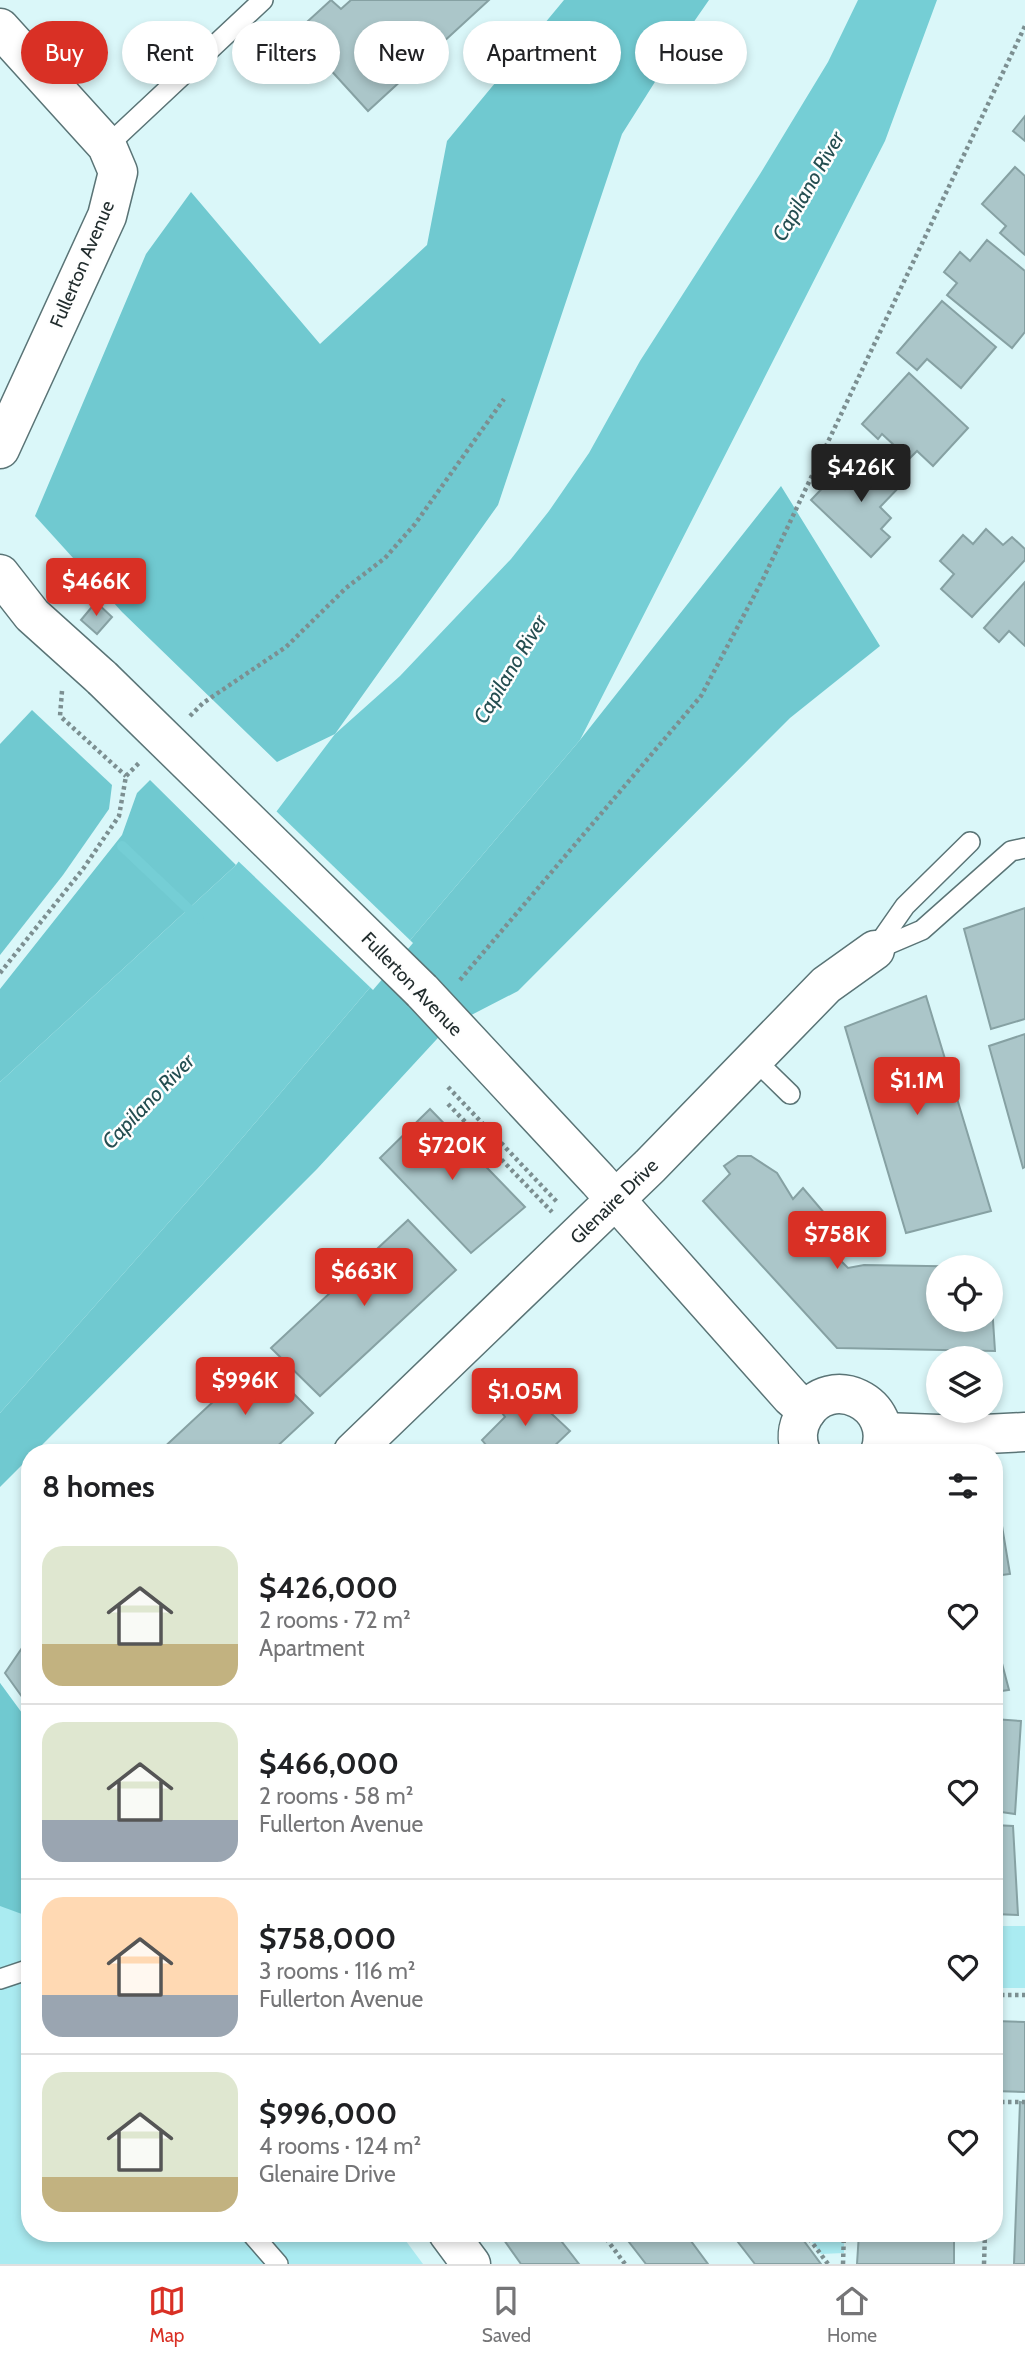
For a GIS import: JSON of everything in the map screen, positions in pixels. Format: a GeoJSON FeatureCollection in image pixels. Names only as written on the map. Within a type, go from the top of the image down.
{"type":"FeatureCollection","features":[{"type":"Feature","properties":{"kind":"street","name":"Fullerton Avenue"},"geometry":{"type":"LineString","coordinates":[[0,27],[107,146],[118,172],[107,216],[0,449]]}},
{"type":"Feature","properties":{"kind":"street","name":"Fullerton Avenue"},"geometry":{"type":"LineString","coordinates":[[0,574],[32,615],[102,678],[429,999],[615,1200],[791,1397],[807,1411]]}},
{"type":"Feature","properties":{"kind":"street","name":"Glenaire Drive"},"geometry":{"type":"LineString","coordinates":[[361,1444],[615,1200],[826,985],[875,950]]}},
{"type":"Feature","properties":{"kind":"street"},"geometry":{"type":"LineString","coordinates":[[799,1444],[797,1434],[807,1411],[818,1401],[831,1395],[859,1398],[871,1407],[879,1418],[882,1443],[1025,1432]]}},
{"type":"Feature","properties":{"kind":"street"},"geometry":{"type":"LineString","coordinates":[[455,2242],[471,2264]]}},
{"type":"Feature","properties":{"kind":"lane"},"geometry":{"type":"LineString","coordinates":[[107,146],[263,0]]}},
{"type":"Feature","properties":{"kind":"lane"},"geometry":{"type":"LineString","coordinates":[[875,950],[905,906],[970,842]]}},
{"type":"Feature","properties":{"kind":"lane"},"geometry":{"type":"LineString","coordinates":[[875,950],[922,930],[1011,851],[1025,848]]}},
{"type":"Feature","properties":{"kind":"lane"},"geometry":{"type":"LineString","coordinates":[[754,1059],[790,1094]]}},
{"type":"Feature","properties":{"kind":"lane"},"geometry":{"type":"LineString","coordinates":[[0,1979],[21,1972]]}},
{"type":"Feature","properties":{"kind":"lane"},"geometry":{"type":"LineString","coordinates":[[259,2242],[278,2264]]}},
{"type":"Feature","properties":{"kind":"path"},"geometry":{"type":"LineString","coordinates":[[429,999],[701,696],[763,579],[1025,26]]}},
{"type":"Feature","properties":{"kind":"path"},"geometry":{"type":"LineString","coordinates":[[184,721],[203,703],[286,647],[346,588],[385,558],[430,504],[504,399]]}},
{"type":"Feature","properties":{"kind":"path"},"geometry":{"type":"LineString","coordinates":[[63,684],[60,716],[126,776]]}},
{"type":"Feature","properties":{"kind":"path"},"geometry":{"type":"LineString","coordinates":[[0,973],[83,869],[119,816],[126,776],[145,758]]}},
{"type":"Feature","properties":{"kind":"path"},"geometry":{"type":"LineString","coordinates":[[448,1087],[563,1208]]}},
{"type":"Feature","properties":{"kind":"path"},"geometry":{"type":"LineString","coordinates":[[448,1104],[555,1215]]}},
{"type":"Feature","properties":{"kind":"path"},"geometry":{"type":"LineString","coordinates":[[1003,1995],[1025,1995]]}},
{"type":"Feature","properties":{"kind":"path"},"geometry":{"type":"LineString","coordinates":[[1003,2102],[1025,2102]]}},
{"type":"Feature","properties":{"kind":"path"},"geometry":{"type":"LineString","coordinates":[[609,2242],[625,2264]]}},
{"type":"Feature","properties":{"kind":"path"},"geometry":{"type":"LineString","coordinates":[[812,2242],[828,2264]]}},
{"type":"Feature","properties":{"kind":"path"},"geometry":{"type":"LineString","coordinates":[[843,2264],[844,2242]]}},
{"type":"Feature","properties":{"kind":"path"},"geometry":{"type":"LineString","coordinates":[[984,2264],[985,2242]]}},
{"type":"Feature","properties":{"kind":"shaded area"},"geometry":{"type":"Polygon","coordinates":[[[564,0],[709,0],[694,21],[635,21],[635,84],[654,84],[622,134],[498,505],[335,734],[277,762],[122,612],[35,516],[146,254],[191,192],[320,344],[427,245],[447,141],[494,84],[621,84],[621,21],[547,21],[564,0]]]}},
{"type":"Feature","properties":{"kind":"shaded area"},"geometry":{"type":"Polygon","coordinates":[[[781,486],[880,646],[790,718],[518,991],[448,1027],[317,1169],[43,1444],[21,1444],[21,1466],[0,1487],[0,1413],[216,1169],[580,740],[781,486]]]}},
{"type":"Feature","properties":{"kind":"shaded area"},"geometry":{"type":"Polygon","coordinates":[[[32,710],[112,785],[109,809],[63,875],[0,955],[0,744],[32,710]]]}},
{"type":"Feature","properties":{"kind":"shaded area"},"geometry":{"type":"Polygon","coordinates":[[[150,780],[236,865],[0,1082],[0,989],[122,835],[137,793],[150,780]]]}},
{"type":"Feature","properties":{"kind":"shaded area"},"geometry":{"type":"Polygon","coordinates":[[[0,1683],[21,1712],[21,2242],[407,2242],[423,2264],[0,2264],[0,1683]]]}},
{"type":"Feature","properties":{"kind":"shaded area"},"geometry":{"type":"Polygon","coordinates":[[[0,1683],[21,1712],[21,1914],[0,1906],[0,1683]]]}},
{"type":"Feature","properties":{"kind":"shaded area"},"geometry":{"type":"Polygon","coordinates":[[[1003,1926],[1025,1926],[1025,1988],[1003,1988],[1003,1926]]]}},
{"type":"Feature","properties":{"kind":"shaded area"},"geometry":{"type":"Polygon","coordinates":[[[812,2242],[844,2242],[844,2253],[821,2254],[812,2242]]]}},
{"type":"Feature","properties":{"kind":"water","name":"Capilano River"},"geometry":{"type":"Polygon","coordinates":[[[858,0],[937,0],[885,141],[580,740],[216,1169],[0,1413],[0,1082],[236,865],[335,734],[400,676],[511,559],[549,511],[589,453],[640,361],[828,62],[858,0]]]}},
{"type":"Feature","properties":{"kind":"pier"},"geometry":{"type":"Polygon","coordinates":[[[274,809],[413,943],[373,990],[236,859],[274,809]]]}},
{"type":"Feature","properties":{"kind":"building"},"geometry":{"type":"Polygon","coordinates":[[[331,0],[341,9],[351,0],[489,0],[463,21],[449,37],[449,21],[354,21],[354,84],[397,84],[368,111],[340,80],[340,21],[308,21],[331,0]]]}},
{"type":"Feature","properties":{"kind":"building"},"geometry":{"type":"Polygon","coordinates":[[[1025,116],[1025,141],[1013,131],[1025,116]]]}},
{"type":"Feature","properties":{"kind":"building"},"geometry":{"type":"Polygon","coordinates":[[[1015,167],[1025,176],[1025,255],[1000,233],[1006,226],[982,204],[1015,167]]]}},
{"type":"Feature","properties":{"kind":"building"},"geometry":{"type":"Polygon","coordinates":[[[987,240],[1025,271],[1025,332],[1012,348],[947,295],[957,283],[944,272],[960,252],[970,261],[987,240]]]}},
{"type":"Feature","properties":{"kind":"building"},"geometry":{"type":"Polygon","coordinates":[[[942,301],[996,347],[961,388],[927,359],[917,370],[897,353],[942,301]]]}},
{"type":"Feature","properties":{"kind":"building"},"geometry":{"type":"Polygon","coordinates":[[[909,373],[968,428],[933,466],[917,451],[909,459],[882,434],[878,439],[862,424],[909,373]]]}},
{"type":"Feature","properties":{"kind":"building"},"geometry":{"type":"Polygon","coordinates":[[[877,455],[904,482],[880,507],[891,518],[881,529],[890,537],[871,557],[811,500],[833,477],[845,489],[877,455]]]}},
{"type":"Feature","properties":{"kind":"building"},"geometry":{"type":"Polygon","coordinates":[[[986,529],[1003,545],[1012,537],[1025,549],[1025,560],[972,617],[941,589],[954,574],[940,561],[963,535],[973,544],[986,529]]]}},
{"type":"Feature","properties":{"kind":"building"},"geometry":{"type":"Polygon","coordinates":[[[1025,582],[1025,646],[1009,631],[999,642],[984,628],[1025,582]]]}},
{"type":"Feature","properties":{"kind":"building"},"geometry":{"type":"Polygon","coordinates":[[[96,602],[112,617],[97,634],[81,620],[96,602]]]}},
{"type":"Feature","properties":{"kind":"building"},"geometry":{"type":"Polygon","coordinates":[[[1025,908],[1025,1019],[991,1029],[964,929],[1025,908]]]}},
{"type":"Feature","properties":{"kind":"building"},"geometry":{"type":"Polygon","coordinates":[[[926,996],[991,1211],[906,1233],[845,1027],[926,996]]]}},
{"type":"Feature","properties":{"kind":"building"},"geometry":{"type":"Polygon","coordinates":[[[1025,1034],[1025,1167],[1023,1168],[989,1046],[1025,1034]]]}},
{"type":"Feature","properties":{"kind":"building"},"geometry":{"type":"Polygon","coordinates":[[[430,1109],[525,1207],[471,1253],[380,1158],[430,1109]]]}},
{"type":"Feature","properties":{"kind":"building"},"geometry":{"type":"Polygon","coordinates":[[[738,1156],[751,1156],[777,1173],[793,1199],[803,1188],[848,1241],[834,1254],[848,1268],[864,1265],[926,1266],[926,1332],[994,1332],[995,1346],[926,1346],[926,1350],[837,1348],[703,1201],[730,1174],[724,1166],[738,1156]]]}},
{"type":"Feature","properties":{"kind":"building"},"geometry":{"type":"Polygon","coordinates":[[[408,1220],[456,1270],[320,1396],[271,1348],[408,1220]]]}},
{"type":"Feature","properties":{"kind":"building"},"geometry":{"type":"Polygon","coordinates":[[[259,1359],[313,1413],[280,1444],[168,1444],[259,1359]]]}},
{"type":"Feature","properties":{"kind":"building"},"geometry":{"type":"Polygon","coordinates":[[[523,1387],[570,1431],[556,1444],[485,1444],[482,1440],[505,1417],[500,1410],[523,1387]]]}},
{"type":"Feature","properties":{"kind":"building"},"geometry":{"type":"Polygon","coordinates":[[[1003,1532],[1010,1574],[1003,1575],[1003,1532]]]}},
{"type":"Feature","properties":{"kind":"building"},"geometry":{"type":"Polygon","coordinates":[[[21,1649],[21,1695],[5,1673],[21,1649]]]}},
{"type":"Feature","properties":{"kind":"building"},"geometry":{"type":"Polygon","coordinates":[[[1003,1667],[1009,1690],[1003,1691],[1003,1667]]]}},
{"type":"Feature","properties":{"kind":"building"},"geometry":{"type":"Polygon","coordinates":[[[1003,1720],[1021,1721],[1015,1814],[1003,1812],[1003,1720]]]}},
{"type":"Feature","properties":{"kind":"building"},"geometry":{"type":"Polygon","coordinates":[[[1003,1825],[1013,1826],[1018,1915],[1003,1914],[1003,1825]]]}},
{"type":"Feature","properties":{"kind":"building"},"geometry":{"type":"Polygon","coordinates":[[[1003,2021],[1025,2022],[1025,2092],[1003,2091],[1003,2021]]]}},
{"type":"Feature","properties":{"kind":"building"},"geometry":{"type":"Polygon","coordinates":[[[1020,2102],[1025,2103],[1025,2264],[1014,2264],[1020,2102]]]}},
{"type":"Feature","properties":{"kind":"building"},"geometry":{"type":"Polygon","coordinates":[[[505,2242],[562,2242],[579,2264],[521,2264],[505,2242]]]}},
{"type":"Feature","properties":{"kind":"building"},"geometry":{"type":"Polygon","coordinates":[[[629,2242],[692,2242],[708,2264],[646,2264],[629,2242]]]}},
{"type":"Feature","properties":{"kind":"building"},"geometry":{"type":"Polygon","coordinates":[[[738,2242],[805,2242],[821,2264],[755,2264],[738,2242]]]}},
{"type":"Feature","properties":{"kind":"building"},"geometry":{"type":"Polygon","coordinates":[[[858,2242],[954,2242],[954,2264],[857,2264],[858,2242]]]}},
{"type":"Feature","properties":{"kind":"waterway"},"geometry":{"type":"LineString","coordinates":[[122,846],[199,919]]}}]}
